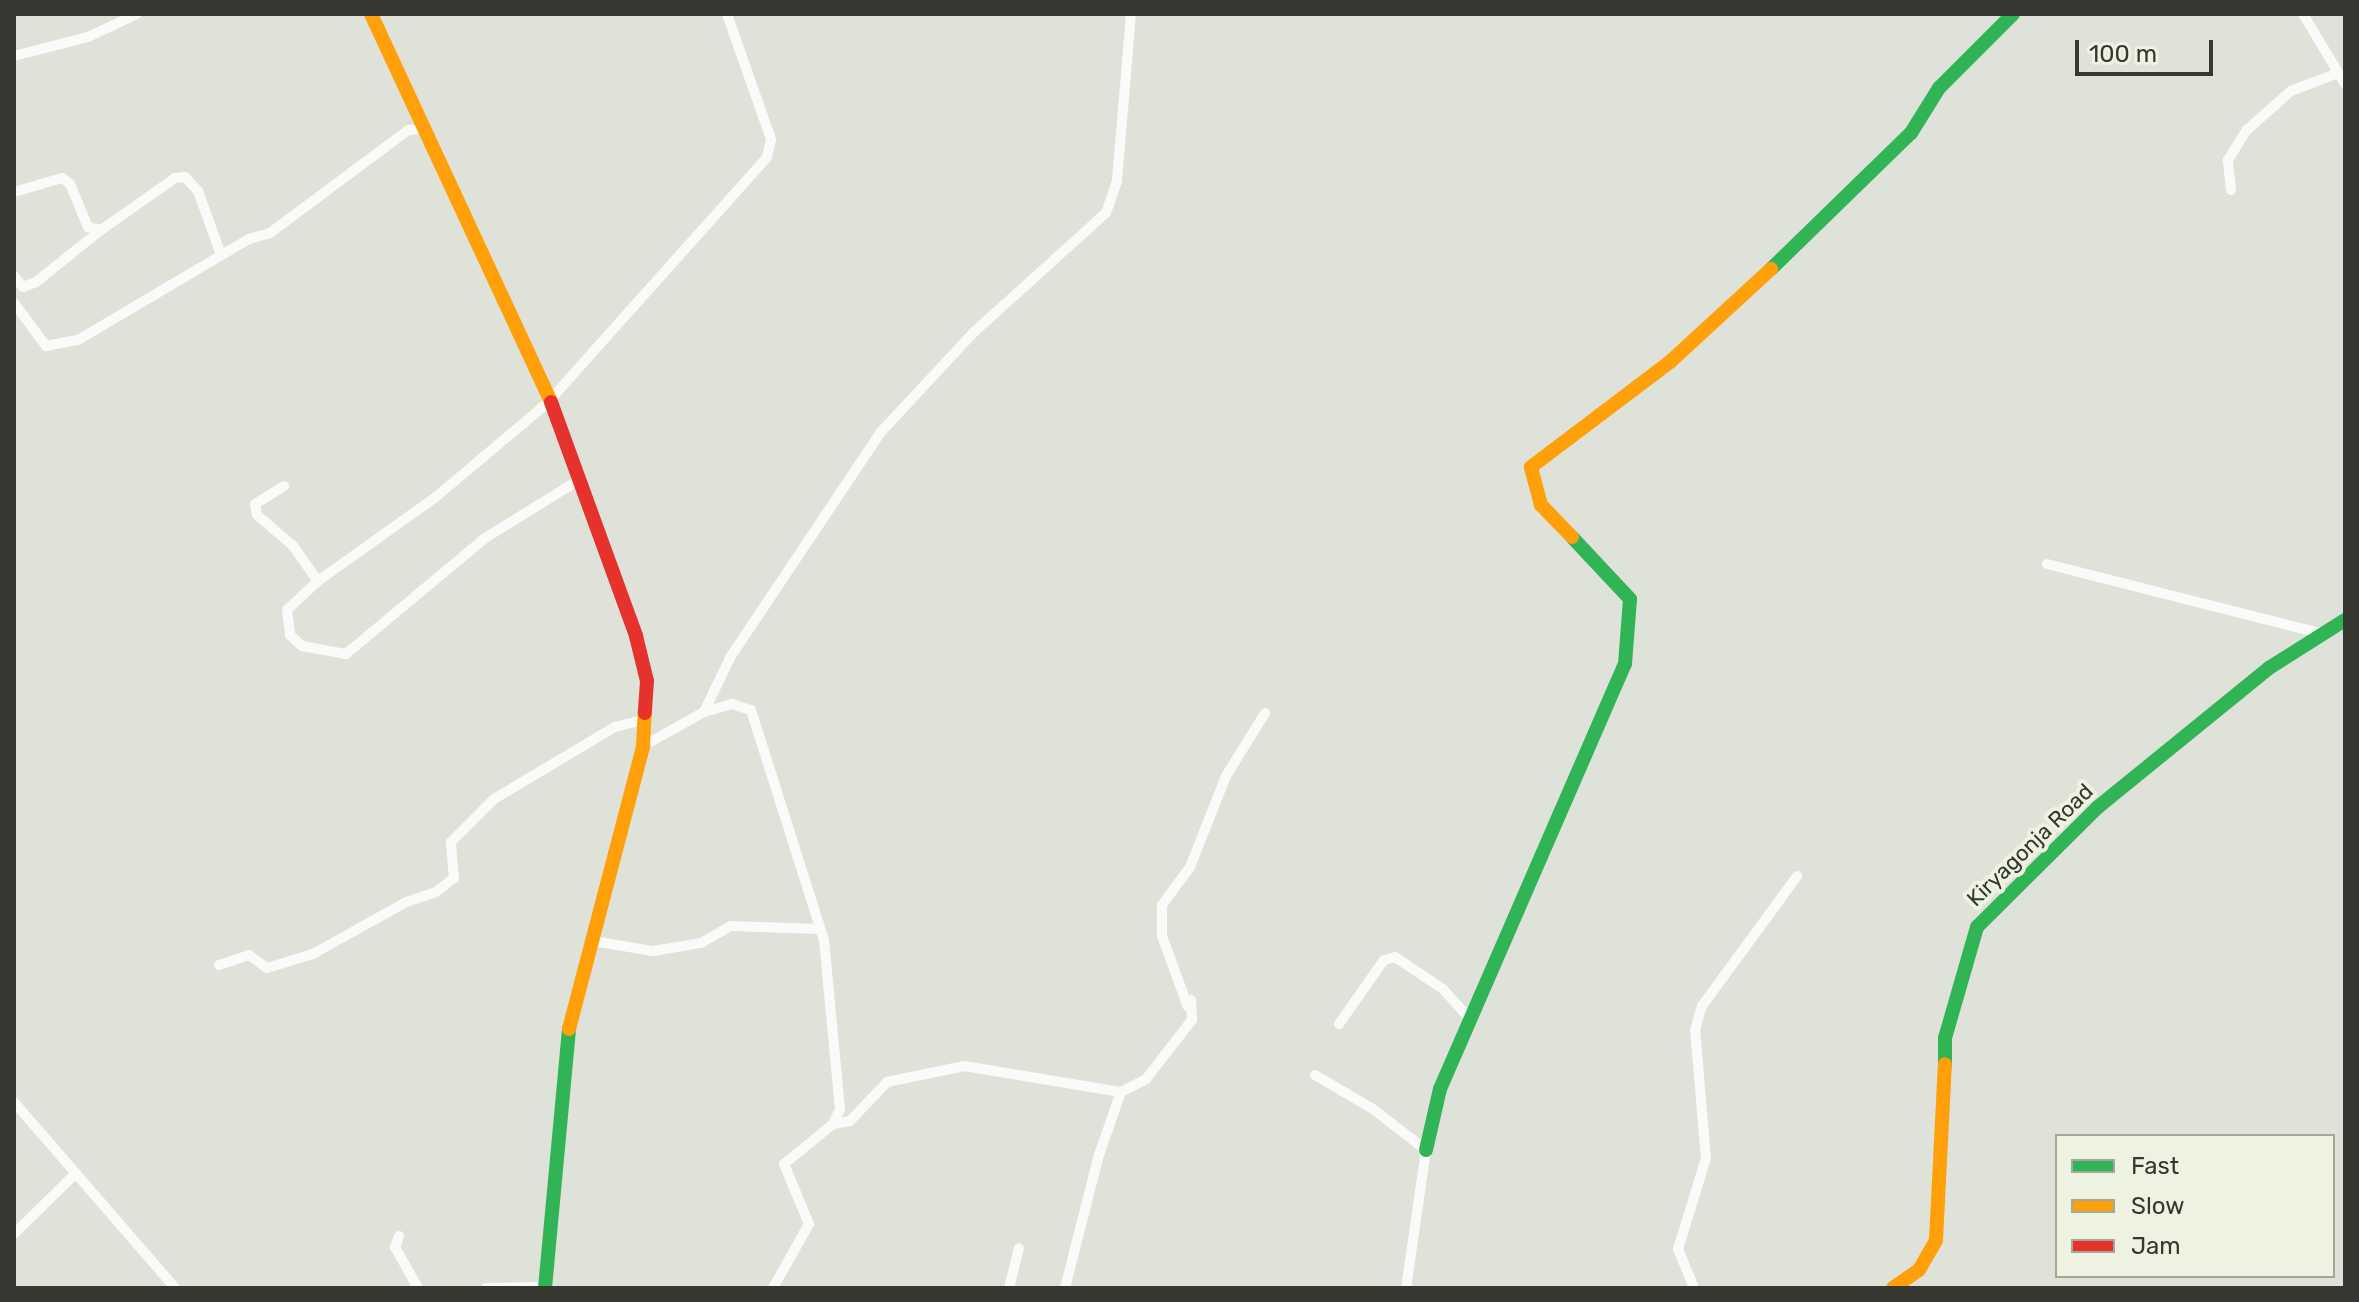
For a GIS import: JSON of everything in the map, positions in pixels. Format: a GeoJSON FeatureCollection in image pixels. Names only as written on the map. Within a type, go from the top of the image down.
{"type":"FeatureCollection","features":[{"type":"Feature","properties":{"kind":"street"},"geometry":{"type":"LineString","coordinates":[[14,56],[88,37],[137,14]]}},
{"type":"Feature","properties":{"kind":"street"},"geometry":{"type":"LineString","coordinates":[[371,14],[421,129],[550,401],[636,636],[647,681],[643,746],[565,1045],[545,1287],[486,1288]]}},
{"type":"Feature","properties":{"kind":"street"},"geometry":{"type":"LineString","coordinates":[[579,480],[485,538],[346,654],[302,646],[290,635],[287,610],[318,581],[437,496],[550,401],[767,157],[771,139],[727,14]]}},
{"type":"Feature","properties":{"kind":"street"},"geometry":{"type":"LineString","coordinates":[[704,712],[731,656],[881,432],[973,333],[1106,213],[1117,181],[1131,14]]}},
{"type":"Feature","properties":{"kind":"street"},"geometry":{"type":"LineString","coordinates":[[1406,1288],[1426,1150],[1437,1099],[1625,664],[1630,599],[1541,505],[1531,467],[1671,361],[1833,212],[1890,157],[1939,88],[2013,14]]}},
{"type":"Feature","properties":{"kind":"street"},"geometry":{"type":"LineString","coordinates":[[2303,14],[2345,84]]}},
{"type":"Feature","properties":{"kind":"street"},"geometry":{"type":"LineString","coordinates":[[2231,190],[2228,160],[2247,130],[2291,91],[2338,73]]}},
{"type":"Feature","properties":{"kind":"street"},"geometry":{"type":"LineString","coordinates":[[14,303],[46,346],[58,347],[198,273],[221,255],[270,233],[408,130],[421,129]]}},
{"type":"Feature","properties":{"kind":"street"},"geometry":{"type":"LineString","coordinates":[[14,276],[23,287],[36,282],[101,230],[175,178],[185,177],[198,191],[221,255]]}},
{"type":"Feature","properties":{"kind":"street"},"geometry":{"type":"LineString","coordinates":[[14,192],[62,178],[70,184],[88,227],[101,230]]}},
{"type":"Feature","properties":{"kind":"street"},"geometry":{"type":"LineString","coordinates":[[284,486],[255,504],[257,515],[293,546],[318,581]]}},
{"type":"Feature","properties":{"kind":"street"},"geometry":{"type":"LineString","coordinates":[[2047,564],[2320,633]]}},
{"type":"Feature","properties":{"kind":"street","name":"Kiryagonja Road"},"geometry":{"type":"LineString","coordinates":[[1895,1288],[1929,1259],[1936,1240],[1945,1152],[1945,1038],[1977,927],[2098,807],[2320,633],[2345,620]]}},
{"type":"Feature","properties":{"kind":"street"},"geometry":{"type":"LineString","coordinates":[[643,746],[704,712],[742,706],[756,719],[818,929],[824,940],[840,1109],[833,1124],[784,1164],[809,1224],[773,1288]]}},
{"type":"Feature","properties":{"kind":"street"},"geometry":{"type":"LineString","coordinates":[[1192,1020],[1162,936],[1162,905],[1190,867],[1226,776],[1265,713]]}},
{"type":"Feature","properties":{"kind":"street"},"geometry":{"type":"LineString","coordinates":[[219,965],[249,955],[267,968],[313,954],[406,902],[436,892],[454,878],[451,842],[494,799],[615,727],[646,719]]}},
{"type":"Feature","properties":{"kind":"street"},"geometry":{"type":"LineString","coordinates":[[1694,1288],[1678,1249],[1706,1158],[1695,1030],[1702,1006],[1797,876]]}},
{"type":"Feature","properties":{"kind":"street"},"geometry":{"type":"LineString","coordinates":[[593,941],[653,951],[701,943],[731,926],[818,929]]}},
{"type":"Feature","properties":{"kind":"street"},"geometry":{"type":"LineString","coordinates":[[1339,1024],[1384,960],[1395,957],[1443,989],[1470,1019]]}},
{"type":"Feature","properties":{"kind":"street"},"geometry":{"type":"LineString","coordinates":[[833,1124],[850,1121],[887,1082],[964,1066],[1121,1092],[1146,1079],[1192,1020],[1191,1000]]}},
{"type":"Feature","properties":{"kind":"street"},"geometry":{"type":"LineString","coordinates":[[1315,1075],[1384,1116],[1426,1150]]}},
{"type":"Feature","properties":{"kind":"street"},"geometry":{"type":"LineString","coordinates":[[1065,1288],[1099,1155],[1121,1092]]}},
{"type":"Feature","properties":{"kind":"street"},"geometry":{"type":"LineString","coordinates":[[14,1102],[175,1288]]}},
{"type":"Feature","properties":{"kind":"street"},"geometry":{"type":"LineString","coordinates":[[14,1234],[76,1173]]}},
{"type":"Feature","properties":{"kind":"street"},"geometry":{"type":"LineString","coordinates":[[399,1236],[395,1247],[418,1288]]}},
{"type":"Feature","properties":{"kind":"street"},"geometry":{"type":"LineString","coordinates":[[1009,1288],[1019,1248]]}},
{"type":"Feature","properties":{"kind":"traffic: fast"},"geometry":{"type":"LineString","coordinates":[[1771,269],[1911,133],[1939,88],[2013,14]]}},
{"type":"Feature","properties":{"kind":"traffic: fast"},"geometry":{"type":"LineString","coordinates":[[1426,1150],[1440,1089],[1625,664],[1630,599],[1572,537]]}},
{"type":"Feature","properties":{"kind":"traffic: fast"},"geometry":{"type":"LineString","coordinates":[[1945,1064],[1945,1038],[1977,927],[2098,807],[2269,668],[2345,620]]}},
{"type":"Feature","properties":{"kind":"traffic: fast"},"geometry":{"type":"LineString","coordinates":[[545,1288],[569,1029]]}},
{"type":"Feature","properties":{"kind":"traffic: slow"},"geometry":{"type":"LineString","coordinates":[[371,14],[551,402]]}},
{"type":"Feature","properties":{"kind":"traffic: slow"},"geometry":{"type":"LineString","coordinates":[[1572,537],[1541,505],[1531,467],[1671,361],[1771,269]]}},
{"type":"Feature","properties":{"kind":"traffic: slow"},"geometry":{"type":"LineString","coordinates":[[569,1029],[643,746],[645,713]]}},
{"type":"Feature","properties":{"kind":"traffic: slow"},"geometry":{"type":"LineString","coordinates":[[1893,1288],[1919,1270],[1936,1240],[1945,1064]]}},
{"type":"Feature","properties":{"kind":"traffic: jam"},"geometry":{"type":"LineString","coordinates":[[551,402],[636,636],[647,681],[645,713]]}}]}
